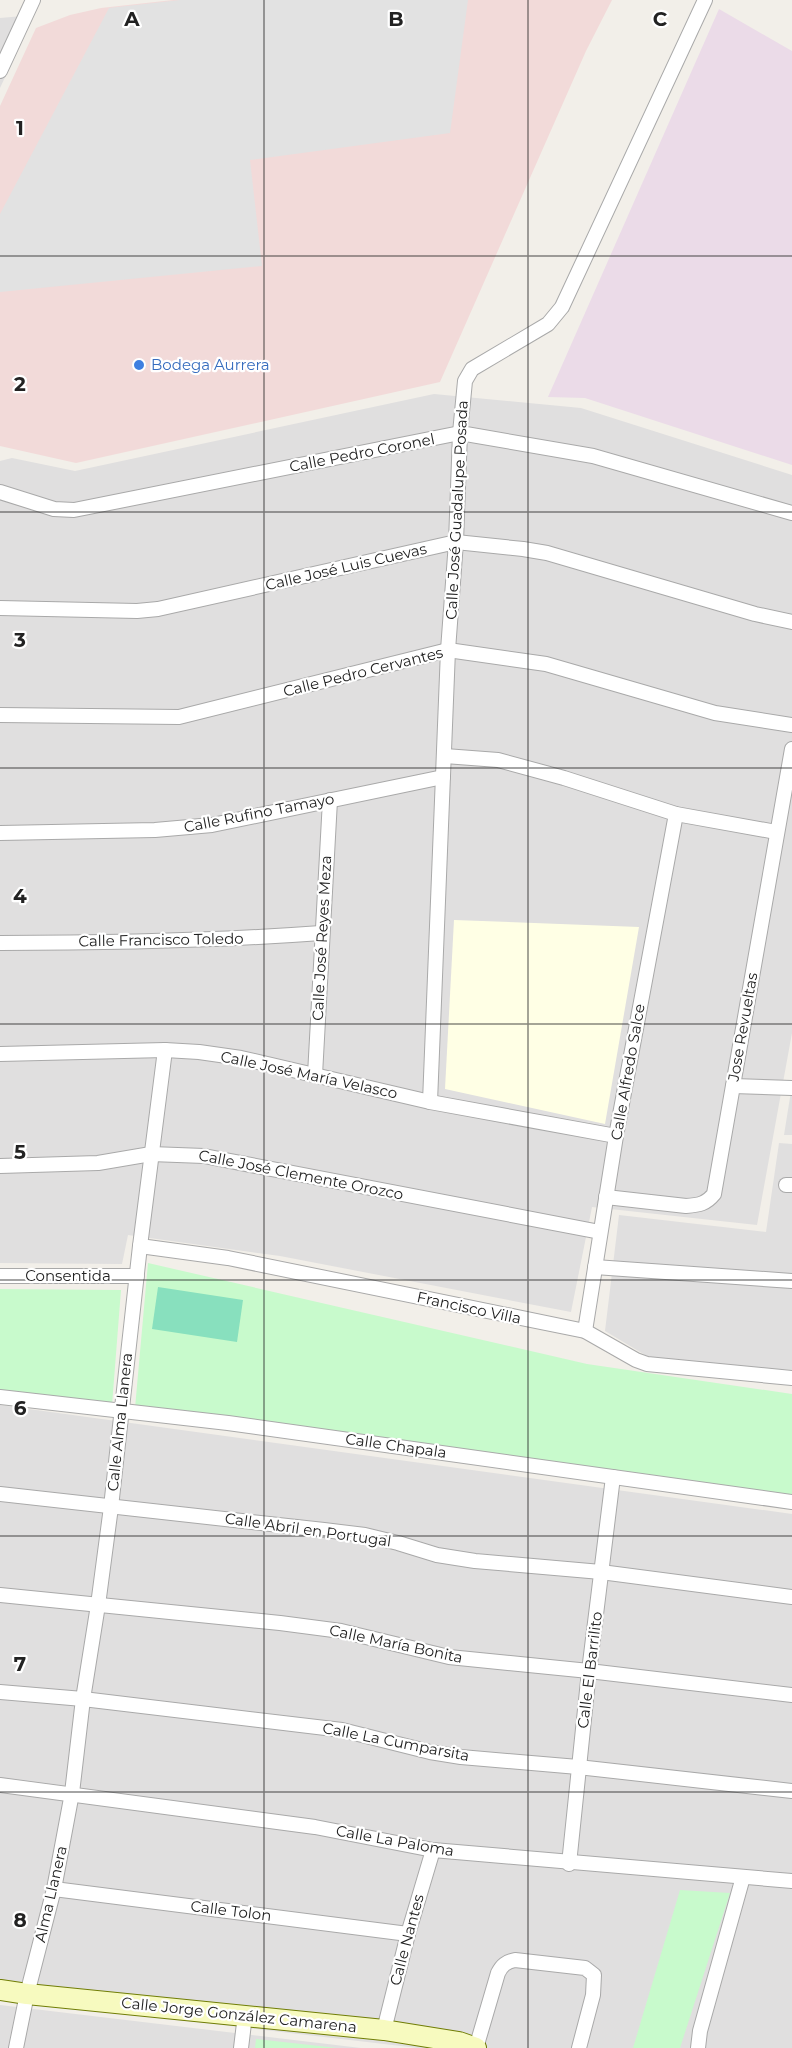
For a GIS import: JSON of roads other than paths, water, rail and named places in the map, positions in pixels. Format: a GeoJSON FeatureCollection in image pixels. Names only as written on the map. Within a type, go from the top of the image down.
{"type":"FeatureCollection","features":[{"type":"Feature","properties":{"kind":"street"},"geometry":{"type":"LineString","coordinates":[[0,71],[33,0]]}},
{"type":"Feature","properties":{"kind":"street","name":"Calle José Guadalupe Posada"},"geometry":{"type":"LineString","coordinates":[[430,1102],[448,650],[465,381],[472,369],[548,324],[562,307],[705,0]]}},
{"type":"Feature","properties":{"kind":"street","name":"Calle Pedro Coronel"},"geometry":{"type":"LineString","coordinates":[[0,492],[54,509],[74,510],[460,433],[593,456],[792,513]]}},
{"type":"Feature","properties":{"kind":"street","name":"Calle José Luis Cuevas"},"geometry":{"type":"LineString","coordinates":[[0,608],[158,609],[456,542],[547,553],[755,614],[792,622]]}},
{"type":"Feature","properties":{"kind":"street","name":"Calle Pedro Cervantes"},"geometry":{"type":"LineString","coordinates":[[0,715],[179,717],[448,650],[546,664],[715,713],[792,725]]}},
{"type":"Feature","properties":{"kind":"street","name":"Jose Revueltas"},"geometry":{"type":"LineString","coordinates":[[606,1197],[686,1206],[708,1202],[714,1194],[792,749]]}},
{"type":"Feature","properties":{"kind":"street"},"geometry":{"type":"LineString","coordinates":[[445,756],[498,760],[564,778],[676,814],[776,832]]}},
{"type":"Feature","properties":{"kind":"street","name":"Calle Rufino Tamayo"},"geometry":{"type":"LineString","coordinates":[[0,833],[184,829],[443,777]]}},
{"type":"Feature","properties":{"kind":"street","name":"Calle José Reyes Meza"},"geometry":{"type":"LineString","coordinates":[[315,1075],[330,800]]}},
{"type":"Feature","properties":{"kind":"street","name":"Calle Alfredo Salce"},"geometry":{"type":"LineString","coordinates":[[585,1331],[615,1136],[676,814]]}},
{"type":"Feature","properties":{"kind":"street","name":"Calle Francisco Toledo"},"geometry":{"type":"LineString","coordinates":[[0,943],[178,940],[321,933]]}},
{"type":"Feature","properties":{"kind":"street","name":"Calle José María Velasco"},"geometry":{"type":"LineString","coordinates":[[0,1054],[165,1050],[199,1052],[241,1058],[430,1102],[615,1136]]}},
{"type":"Feature","properties":{"kind":"street","name":"Calle Alma Llanera"},"geometry":{"type":"LineString","coordinates":[[72,1793],[83,1699],[111,1507],[140,1246],[165,1050]]}},
{"type":"Feature","properties":{"kind":"street"},"geometry":{"type":"LineString","coordinates":[[733,1086],[792,1088]]}},
{"type":"Feature","properties":{"kind":"street","name":"Calle José Clemente Orozco"},"geometry":{"type":"LineString","coordinates":[[0,1166],[98,1163],[151,1154],[204,1155],[600,1232]]}},
{"type":"Feature","properties":{"kind":"street","name":"Francisco Villa"},"geometry":{"type":"LineString","coordinates":[[140,1246],[228,1258],[585,1331],[647,1364],[792,1378]]}},
{"type":"Feature","properties":{"kind":"street"},"geometry":{"type":"LineString","coordinates":[[595,1267],[792,1281]]}},
{"type":"Feature","properties":{"kind":"street","name":"Consentida"},"geometry":{"type":"LineString","coordinates":[[0,1276],[137,1276]]}},
{"type":"Feature","properties":{"kind":"street","name":"Calle Chapala"},"geometry":{"type":"LineString","coordinates":[[0,1396],[121,1410],[792,1502]]}},
{"type":"Feature","properties":{"kind":"street","name":"Calle El Barrilito"},"geometry":{"type":"LineString","coordinates":[[569,1864],[578,1767],[613,1477]]}},
{"type":"Feature","properties":{"kind":"street","name":"Calle Abril en Portugal"},"geometry":{"type":"LineString","coordinates":[[0,1494],[365,1535],[437,1555],[475,1561],[602,1572],[792,1597]]}},
{"type":"Feature","properties":{"kind":"street","name":"Calle María Bonita"},"geometry":{"type":"LineString","coordinates":[[0,1595],[341,1631],[449,1657],[792,1695]]}},
{"type":"Feature","properties":{"kind":"street","name":"Calle La Cumparsita"},"geometry":{"type":"LineString","coordinates":[[0,1692],[83,1699],[342,1730],[430,1752],[461,1757],[578,1767],[792,1791]]}},
{"type":"Feature","properties":{"kind":"street","name":"Calle La Paloma"},"geometry":{"type":"LineString","coordinates":[[0,1785],[315,1827],[433,1850],[569,1864],[792,1881]]}},
{"type":"Feature","properties":{"kind":"street","name":"Alma Llanera"},"geometry":{"type":"LineString","coordinates":[[16,2048],[27,1994],[54,1889],[72,1793]]}},
{"type":"Feature","properties":{"kind":"street","name":"Calle Nantes"},"geometry":{"type":"LineString","coordinates":[[384,2030],[408,1934],[433,1850]]}},
{"type":"Feature","properties":{"kind":"street"},"geometry":{"type":"LineString","coordinates":[[698,2048],[700,2031],[743,1877]]}},
{"type":"Feature","properties":{"kind":"street","name":"Calle Tolon"},"geometry":{"type":"LineString","coordinates":[[54,1889],[408,1934]]}},
{"type":"Feature","properties":{"kind":"street"},"geometry":{"type":"LineString","coordinates":[[476,2048],[498,1972],[508,1961],[515,1960],[585,1968],[594,1975],[593,1995],[579,2048]]}},
{"type":"Feature","properties":{"kind":"street","name":"Calle Jorge González Camarena"},"geometry":{"type":"LineString","coordinates":[[0,1990],[384,2030],[417,2042],[459,2042],[476,2048]]}},
{"type":"Feature","properties":{"kind":"street"},"geometry":{"type":"LineString","coordinates":[[241,2048],[245,2015]]}},
{"type":"Feature","properties":{"kind":"place","name":"Bodega Aurrera"},"geometry":{"type":"Point","coordinates":[139,365]}}]}
